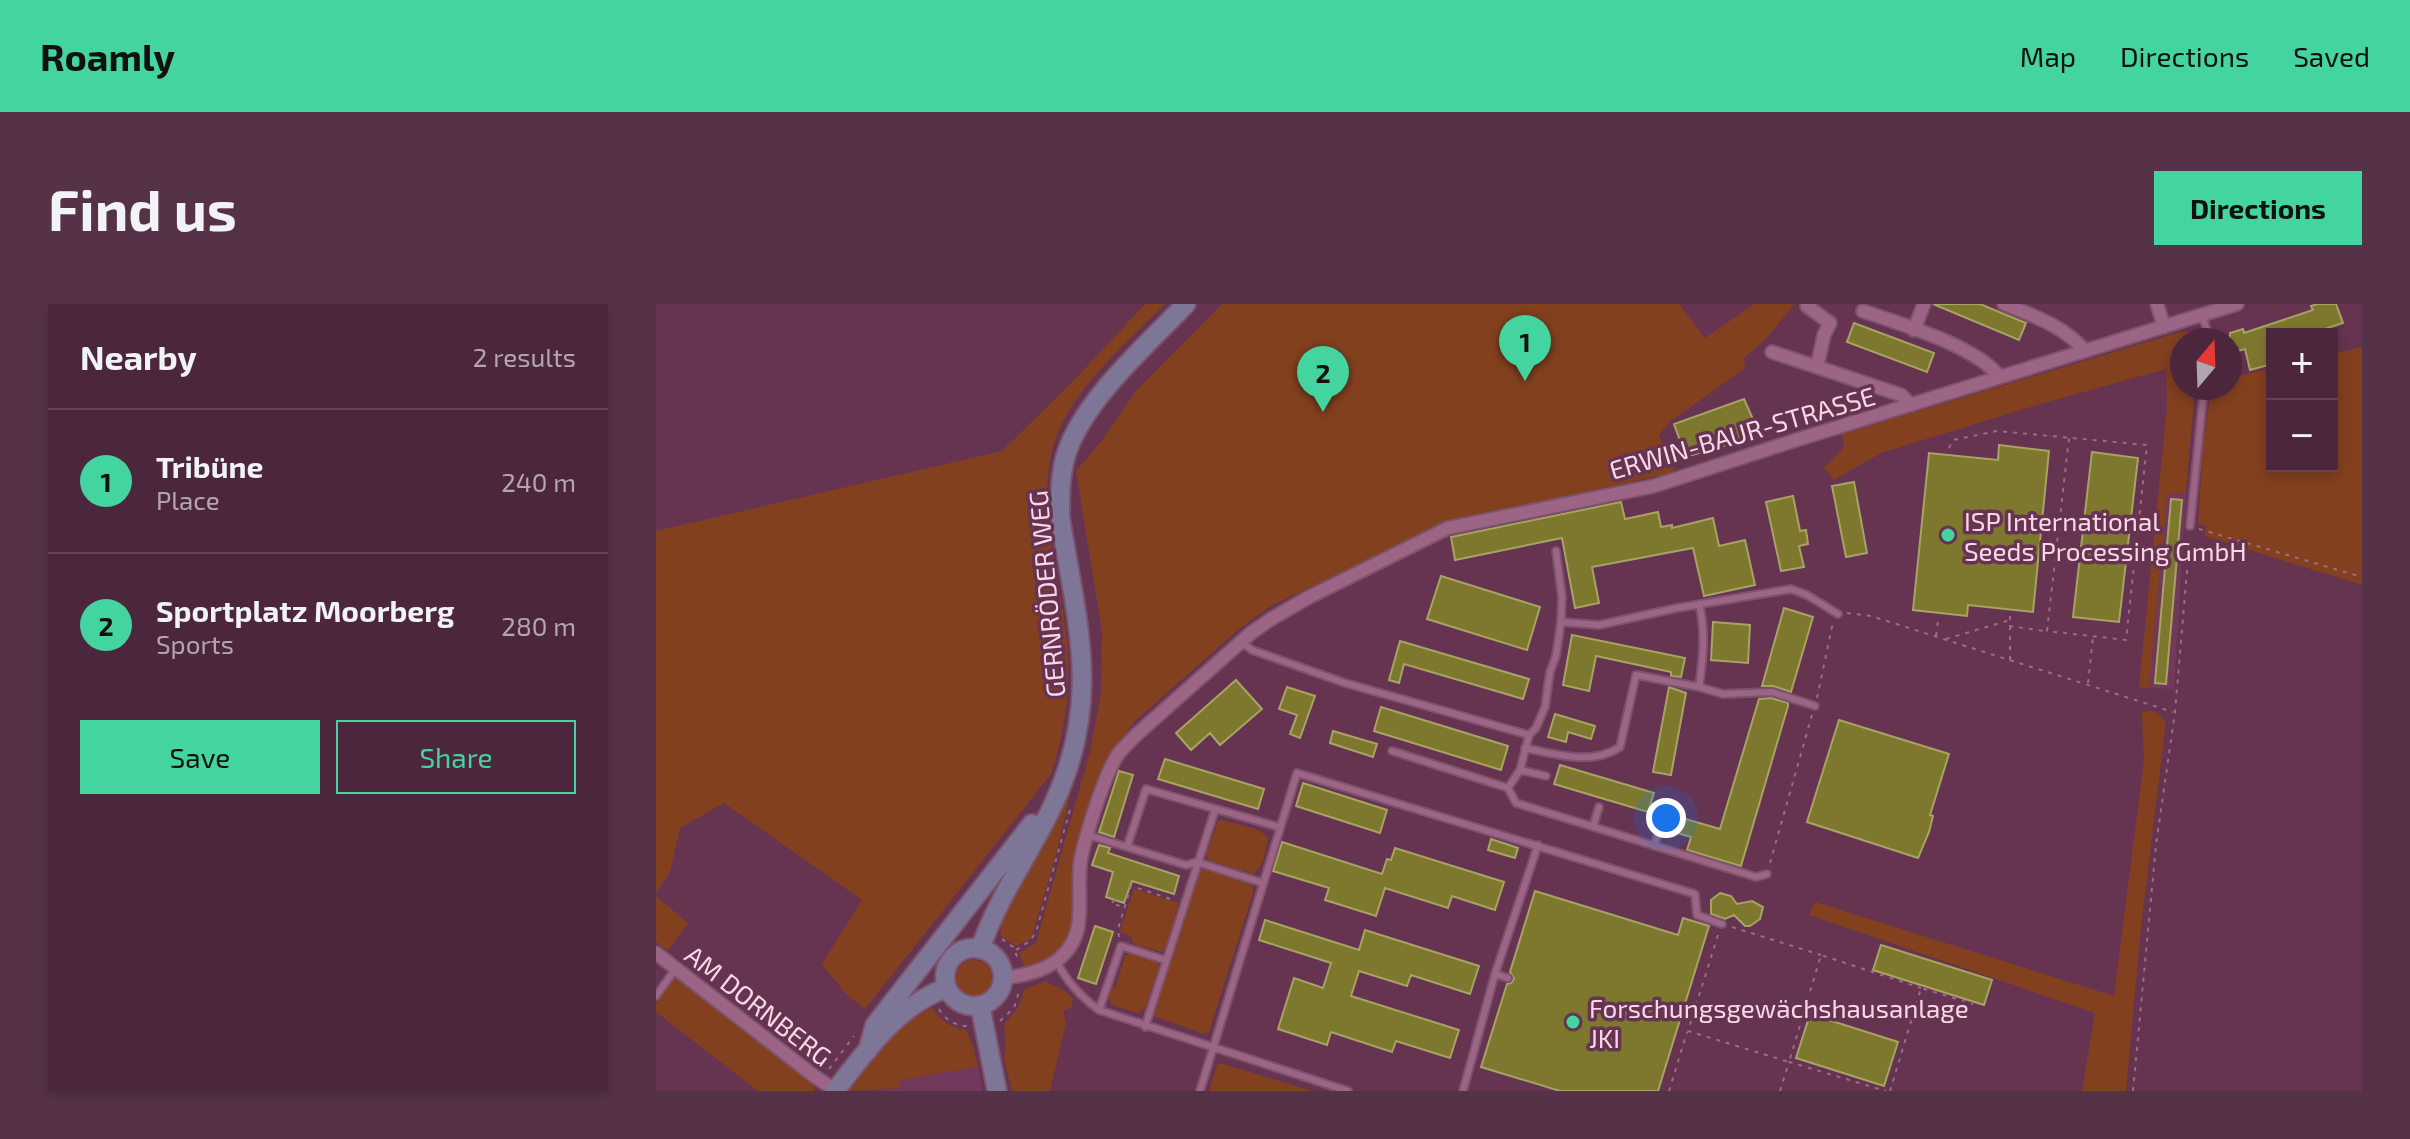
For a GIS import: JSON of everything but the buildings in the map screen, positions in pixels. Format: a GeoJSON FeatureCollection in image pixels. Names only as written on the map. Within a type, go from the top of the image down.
{"type":"FeatureCollection","features":[{"type":"Feature","properties":{"kind":"main road","name":"GERNRÖDER WEG"},"geometry":{"type":"LineString","coordinates":[[980,949],[1005,889],[1052,807],[1074,750],[1083,693],[1082,649],[1060,517],[1066,454],[1074,434],[1105,390],[1186,304]]}},
{"type":"Feature","properties":{"kind":"main road"},"geometry":{"type":"LineString","coordinates":[[868,1050],[875,1025],[886,1010],[1033,823],[1052,807]]}},
{"type":"Feature","properties":{"kind":"main road"},"geometry":{"type":"LineString","coordinates":[[835,1091],[893,1022],[917,1002],[941,995],[971,1006],[990,1001],[997,994],[1002,978],[997,961],[980,949],[966,950],[953,957],[945,973],[941,995]]}},
{"type":"Feature","properties":{"kind":"main road"},"geometry":{"type":"LineString","coordinates":[[980,1005],[997,1091]]}},
{"type":"Feature","properties":{"kind":"street"},"geometry":{"type":"LineString","coordinates":[[1914,330],[1924,304]]}},
{"type":"Feature","properties":{"kind":"street"},"geometry":{"type":"LineString","coordinates":[[2004,304],[2072,336],[2085,351]]}},
{"type":"Feature","properties":{"kind":"street"},"geometry":{"type":"LineString","coordinates":[[2157,304],[2164,327]]}},
{"type":"Feature","properties":{"kind":"street","name":"ERWIN-BAUR-STRASSE"},"geometry":{"type":"LineString","coordinates":[[1057,962],[1067,952],[1078,925],[1079,877],[1087,835],[1108,773],[1119,753],[1241,642],[1271,619],[1309,597],[1448,528],[1654,486],[2237,304]]}},
{"type":"Feature","properties":{"kind":"street"},"geometry":{"type":"LineString","coordinates":[[1807,306],[1830,323],[1817,367]]}},
{"type":"Feature","properties":{"kind":"street"},"geometry":{"type":"LineString","coordinates":[[1863,311],[1974,355],[1991,366],[2000,377]]}},
{"type":"Feature","properties":{"kind":"street"},"geometry":{"type":"LineString","coordinates":[[1772,352],[1901,395],[1911,405]]}},
{"type":"Feature","properties":{"kind":"street","name":"AM DORNBERG"},"geometry":{"type":"LineString","coordinates":[[656,953],[835,1091]]}},
{"type":"Feature","properties":{"kind":"street"},"geometry":{"type":"LineString","coordinates":[[1002,978],[1030,975],[1057,962]]}},
{"type":"Feature","properties":{"kind":"lane"},"geometry":{"type":"LineString","coordinates":[[2202,316],[2206,328]]}},
{"type":"Feature","properties":{"kind":"lane"},"geometry":{"type":"LineString","coordinates":[[2190,526],[2203,400]]}},
{"type":"Feature","properties":{"kind":"lane"},"geometry":{"type":"LineString","coordinates":[[1508,788],[1520,770],[1529,735],[1536,728],[1545,707],[1550,672],[1556,656],[1562,597],[1556,551]]}},
{"type":"Feature","properties":{"kind":"lane"},"geometry":{"type":"LineString","coordinates":[[1561,622],[1599,625],[1791,589],[1838,614]]}},
{"type":"Feature","properties":{"kind":"lane"},"geometry":{"type":"LineString","coordinates":[[1699,604],[1704,623],[1699,687]]}},
{"type":"Feature","properties":{"kind":"lane"},"geometry":{"type":"LineString","coordinates":[[1241,642],[1252,650],[1345,683],[1529,735]]}},
{"type":"Feature","properties":{"kind":"lane"},"geometry":{"type":"LineString","coordinates":[[1525,748],[1572,757],[1594,757],[1609,754],[1620,747],[1636,675],[1723,694],[1772,692],[1815,706]]}},
{"type":"Feature","properties":{"kind":"lane"},"geometry":{"type":"LineString","coordinates":[[1392,751],[1508,788],[1516,803],[1756,877],[1767,874]]}},
{"type":"Feature","properties":{"kind":"lane"},"geometry":{"type":"LineString","coordinates":[[1520,770],[1546,776]]}},
{"type":"Feature","properties":{"kind":"lane"},"geometry":{"type":"LineString","coordinates":[[1200,1091],[1297,773],[1695,894],[1697,915],[1722,924]]}},
{"type":"Feature","properties":{"kind":"lane"},"geometry":{"type":"LineString","coordinates":[[1127,847],[1146,789],[1279,827]]}},
{"type":"Feature","properties":{"kind":"lane"},"geometry":{"type":"LineString","coordinates":[[1593,827],[1599,807]]}},
{"type":"Feature","properties":{"kind":"lane"},"geometry":{"type":"LineString","coordinates":[[1654,846],[1666,809]]}},
{"type":"Feature","properties":{"kind":"lane"},"geometry":{"type":"LineString","coordinates":[[1145,1027],[1215,810]]}},
{"type":"Feature","properties":{"kind":"lane"},"geometry":{"type":"LineString","coordinates":[[1087,835],[1186,865],[1197,862],[1263,883]]}},
{"type":"Feature","properties":{"kind":"lane"},"geometry":{"type":"LineString","coordinates":[[1463,1091],[1495,974],[1538,845]]}},
{"type":"Feature","properties":{"kind":"lane"},"geometry":{"type":"LineString","coordinates":[[1099,1010],[1121,946],[1165,960]]}},
{"type":"Feature","properties":{"kind":"lane"},"geometry":{"type":"LineString","coordinates":[[1057,962],[1065,977],[1099,1010],[1348,1091]]}},
{"type":"Feature","properties":{"kind":"lane"},"geometry":{"type":"LineString","coordinates":[[656,996],[676,968]]}},
{"type":"Feature","properties":{"kind":"lane"},"geometry":{"type":"LineString","coordinates":[[1495,974],[1508,978]]}},
{"type":"Feature","properties":{"kind":"path"},"geometry":{"type":"LineString","coordinates":[[1949,448],[1953,440],[1997,431],[2147,445],[2126,640],[2009,626]]}},
{"type":"Feature","properties":{"kind":"path"},"geometry":{"type":"LineString","coordinates":[[2047,631],[2069,438]]}},
{"type":"Feature","properties":{"kind":"path"},"geometry":{"type":"LineString","coordinates":[[2133,1091],[2156,845],[2175,712],[2190,526],[2362,577]]}},
{"type":"Feature","properties":{"kind":"path"},"geometry":{"type":"LineString","coordinates":[[2010,610],[2010,660]]}},
{"type":"Feature","properties":{"kind":"path"},"geometry":{"type":"LineString","coordinates":[[1767,874],[1823,676],[1831,625],[1838,614],[1850,612],[1871,616],[2175,712]]}},
{"type":"Feature","properties":{"kind":"path"},"geometry":{"type":"LineString","coordinates":[[1944,639],[2010,620]]}},
{"type":"Feature","properties":{"kind":"path"},"geometry":{"type":"LineString","coordinates":[[1936,637],[1938,621]]}},
{"type":"Feature","properties":{"kind":"path"},"geometry":{"type":"LineString","coordinates":[[2088,685],[2093,636]]}},
{"type":"Feature","properties":{"kind":"path"},"geometry":{"type":"LineString","coordinates":[[1015,950],[1030,941],[1036,932],[1073,798]]}},
{"type":"Feature","properties":{"kind":"path"},"geometry":{"type":"LineString","coordinates":[[1121,946],[1118,929],[1131,886],[1184,903]]}},
{"type":"Feature","properties":{"kind":"path"},"geometry":{"type":"LineString","coordinates":[[1115,900],[1111,903],[1124,907]]}},
{"type":"Feature","properties":{"kind":"path"},"geometry":{"type":"LineString","coordinates":[[1669,1091],[1722,924],[1973,1004]]}},
{"type":"Feature","properties":{"kind":"path"},"geometry":{"type":"LineString","coordinates":[[1780,1091],[1821,955]]}},
{"type":"Feature","properties":{"kind":"path"},"geometry":{"type":"LineString","coordinates":[[996,1023],[1014,1008],[1020,988]]}},
{"type":"Feature","properties":{"kind":"path"},"geometry":{"type":"LineString","coordinates":[[1688,1031],[1888,1091],[1921,988]]}},
{"type":"Feature","properties":{"kind":"path"},"geometry":{"type":"LineString","coordinates":[[941,995],[948,1020],[970,1026]]}},
{"type":"Feature","properties":{"kind":"shaded area"},"geometry":{"type":"Polygon","coordinates":[[[1145,304],[1165,304],[1079,395],[1059,430],[1051,456],[1048,512],[1065,626],[1068,684],[1065,714],[1051,774],[865,1009],[845,993],[822,964],[862,900],[724,803],[680,828],[670,872],[656,893],[656,531],[1002,451],[1145,304]]]}},
{"type":"Feature","properties":{"kind":"shaded area"},"geometry":{"type":"Polygon","coordinates":[[[1222,304],[1679,304],[1705,338],[1754,304],[1794,304],[1767,338],[1744,358],[1745,368],[1671,421],[1659,435],[1675,472],[1435,527],[1271,606],[1239,629],[1135,721],[1107,757],[1077,854],[1071,928],[1067,940],[1054,956],[1042,963],[1024,966],[1019,953],[1036,943],[1090,752],[1101,693],[1102,632],[1076,471],[1136,391],[1222,304]]]}},
{"type":"Feature","properties":{"kind":"shaded area"},"geometry":{"type":"Polygon","coordinates":[[[2170,335],[2170,400],[2194,400],[2186,492],[2167,495],[2149,688],[2139,687],[2167,407],[2166,369],[1881,453],[1834,480],[1824,468],[1844,447],[1842,434],[2170,335]]]}},
{"type":"Feature","properties":{"kind":"shaded area"},"geometry":{"type":"Polygon","coordinates":[[[2362,347],[2362,585],[2204,536],[2207,526],[2198,524],[2209,400],[2242,400],[2242,375],[2266,369],[2266,472],[2338,472],[2338,353],[2362,347]]]}},
{"type":"Feature","properties":{"kind":"shaded area"},"geometry":{"type":"Polygon","coordinates":[[[2186,492],[2174,689],[2149,688],[2167,495],[2186,492]]]}},
{"type":"Feature","properties":{"kind":"shaded area"},"geometry":{"type":"Polygon","coordinates":[[[2154,711],[2166,721],[2141,927],[2126,1091],[2082,1091],[2095,1013],[1809,915],[1815,902],[2114,996],[2144,760],[2142,712],[2154,711]]]}},
{"type":"Feature","properties":{"kind":"shaded area"},"geometry":{"type":"Polygon","coordinates":[[[1076,769],[1034,930],[1030,940],[1015,946],[1000,935],[1003,919],[1076,769]]]}},
{"type":"Feature","properties":{"kind":"shaded area"},"geometry":{"type":"Polygon","coordinates":[[[1218,821],[1259,830],[1268,838],[1262,863],[1253,874],[1208,860],[1206,855],[1218,821]]]}},
{"type":"Feature","properties":{"kind":"shaded area"},"geometry":{"type":"Polygon","coordinates":[[[1203,869],[1248,882],[1253,893],[1209,1032],[1204,1034],[1154,1016],[1198,873],[1203,869]]]}},
{"type":"Feature","properties":{"kind":"shaded area"},"geometry":{"type":"Polygon","coordinates":[[[1134,889],[1179,903],[1165,949],[1161,952],[1133,944],[1131,936],[1120,932],[1134,889]]]}},
{"type":"Feature","properties":{"kind":"shaded area"},"geometry":{"type":"Polygon","coordinates":[[[656,896],[688,923],[668,951],[656,942],[656,896]]]}},
{"type":"Feature","properties":{"kind":"shaded area"},"geometry":{"type":"Polygon","coordinates":[[[1133,952],[1155,959],[1159,966],[1145,1009],[1138,1013],[1112,1005],[1108,997],[1111,987],[1115,988],[1125,956],[1133,952]]]}},
{"type":"Feature","properties":{"kind":"shaded area"},"geometry":{"type":"Polygon","coordinates":[[[974,960],[987,965],[992,978],[987,991],[974,996],[961,991],[956,978],[961,965],[974,960]]]}},
{"type":"Feature","properties":{"kind":"shaded area"},"geometry":{"type":"Polygon","coordinates":[[[676,975],[815,1085],[814,1091],[758,1091],[656,1012],[656,1004],[676,975]]]}},
{"type":"Feature","properties":{"kind":"shaded area"},"geometry":{"type":"Polygon","coordinates":[[[1045,981],[1073,999],[1071,1008],[1063,1010],[1066,1023],[1050,1091],[1012,1091],[1004,1060],[1004,1024],[1018,1008],[1024,990],[1045,981]]]}},
{"type":"Feature","properties":{"kind":"shaded area"},"geometry":{"type":"Polygon","coordinates":[[[932,1008],[946,1023],[966,1030],[978,1067],[899,1080],[900,1088],[846,1091],[895,1033],[932,1008]]]}},
{"type":"Feature","properties":{"kind":"shaded area"},"geometry":{"type":"Polygon","coordinates":[[[1220,1063],[1312,1091],[1209,1091],[1220,1063]]]}},
{"type":"Feature","properties":{"kind":"shaded area"},"geometry":{"type":"Polygon","coordinates":[[[978,1067],[982,1091],[859,1091],[899,1088],[899,1080],[978,1067]]]}},
{"type":"Feature","properties":{"kind":"place","name":"Tribüne"},"geometry":{"type":"Point","coordinates":[1525,381]}},
{"type":"Feature","properties":{"kind":"place","name":"Sportplatz Moorberg"},"geometry":{"type":"Point","coordinates":[1323,412]}},
{"type":"Feature","properties":{"kind":"place","name":"ISP International Seeds Processing GmbH"},"geometry":{"type":"Point","coordinates":[1948,535]}},
{"type":"Feature","properties":{"kind":"place","name":"Forschungsgewächshausanlage JKI"},"geometry":{"type":"Point","coordinates":[1573,1022]}}]}
